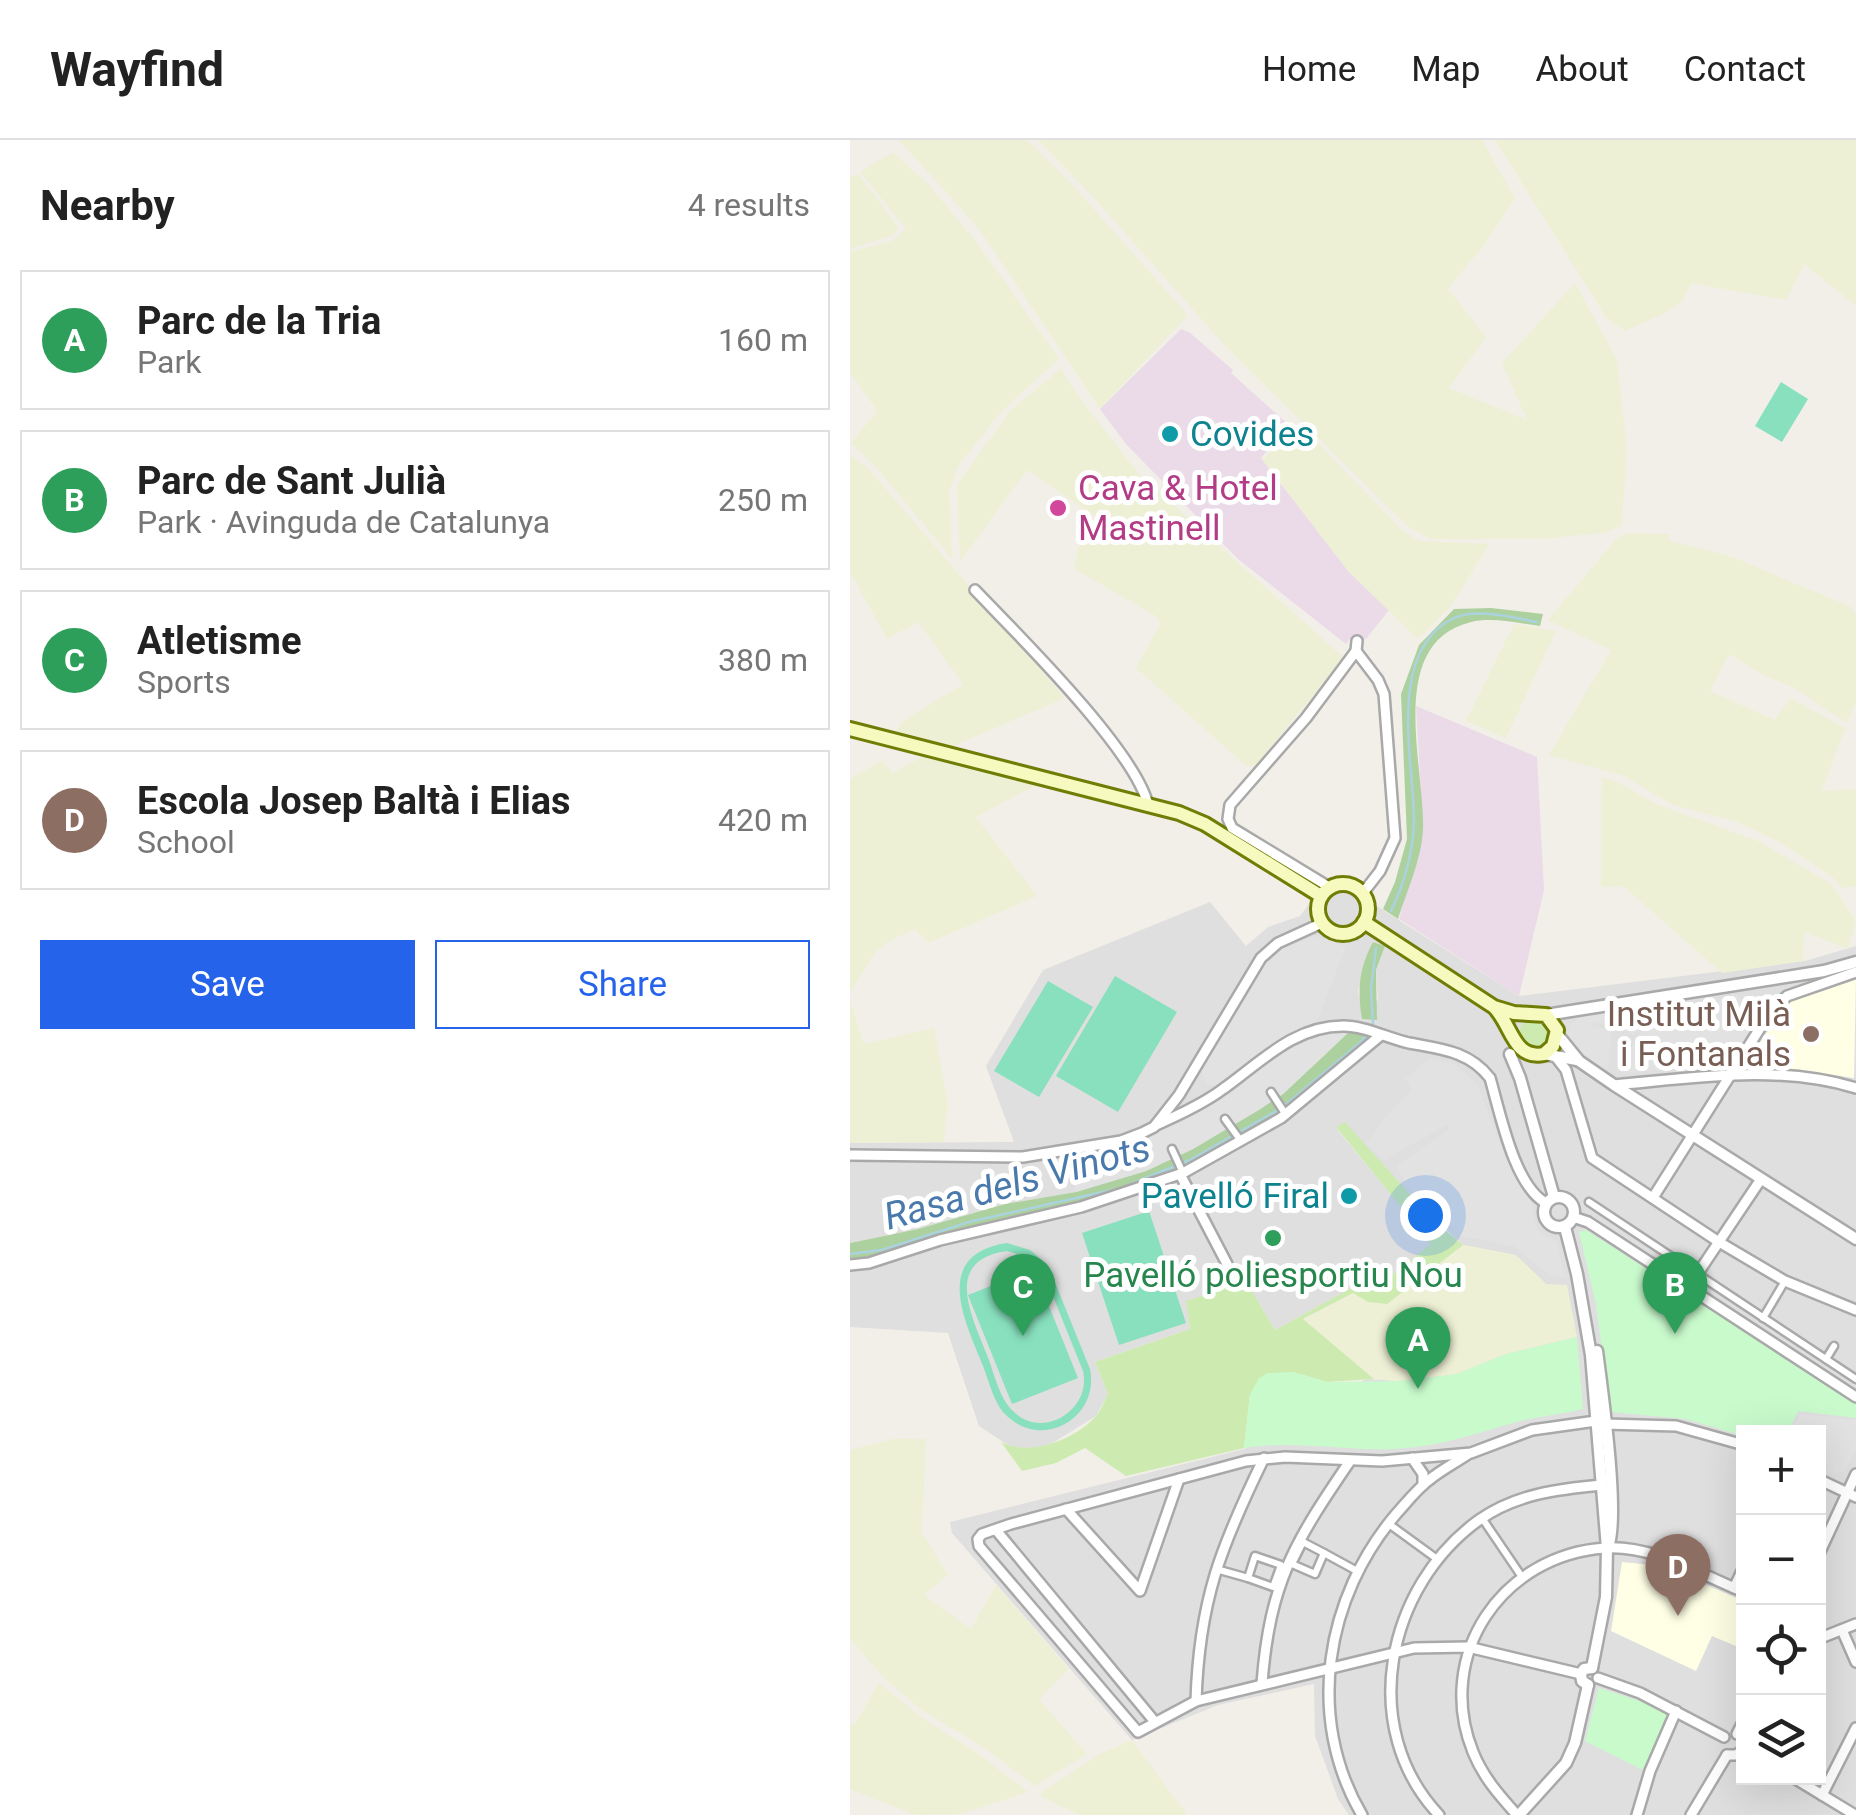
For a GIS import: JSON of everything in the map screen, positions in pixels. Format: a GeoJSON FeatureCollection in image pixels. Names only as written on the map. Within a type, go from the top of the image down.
{"type":"FeatureCollection","features":[{"type":"Feature","properties":{"kind":"main road"},"geometry":{"type":"LineString","coordinates":[[850,729],[1148,805],[1205,824],[1325,891]]}},
{"type":"Feature","properties":{"kind":"main road"},"geometry":{"type":"LineString","coordinates":[[1347,884],[1363,893],[1368,903],[1364,922],[1355,930],[1339,934],[1322,923],[1318,905],[1325,891],[1347,884]]}},
{"type":"Feature","properties":{"kind":"main road"},"geometry":{"type":"LineString","coordinates":[[1364,922],[1494,1008],[1504,1018],[1512,1043],[1520,1050],[1545,1055],[1553,1046],[1557,1032],[1546,1015],[1494,1008]]}},
{"type":"Feature","properties":{"kind":"main road"},"geometry":{"type":"LineString","coordinates":[[1512,1043],[1517,1022],[1528,1014]]}},
{"type":"Feature","properties":{"kind":"street"},"geometry":{"type":"LineString","coordinates":[[975,590],[1110,740],[1137,778],[1148,805]]}},
{"type":"Feature","properties":{"kind":"street"},"geometry":{"type":"LineString","coordinates":[[1325,891],[1232,828],[1228,819],[1230,806],[1306,718],[1356,646],[1384,694],[1395,838],[1380,871],[1363,893]]}},
{"type":"Feature","properties":{"kind":"street"},"geometry":{"type":"LineString","coordinates":[[1154,1126],[1176,1099],[1260,958],[1278,943],[1322,923]]}},
{"type":"Feature","properties":{"kind":"street"},"geometry":{"type":"LineString","coordinates":[[1546,1015],[1824,971],[1856,962]]}},
{"type":"Feature","properties":{"kind":"street"},"geometry":{"type":"LineString","coordinates":[[1654,1196],[1767,1016],[1787,996],[1856,972]]}},
{"type":"Feature","properties":{"kind":"street"},"geometry":{"type":"LineString","coordinates":[[1585,1007],[1569,1016],[1557,1032],[1583,1064],[1856,1239]]}},
{"type":"Feature","properties":{"kind":"street"},"geometry":{"type":"LineString","coordinates":[[850,1155],[1023,1157],[1121,1140],[1180,1114],[1300,1034],[1345,1026],[1464,1054],[1490,1078],[1524,1180],[1538,1198],[1564,1198],[1571,1203],[1569,1222],[1601,1422],[1612,1536],[1607,1548]]}},
{"type":"Feature","properties":{"kind":"street"},"geometry":{"type":"LineString","coordinates":[[850,1265],[1081,1207],[1182,1173],[1286,1115],[1381,1035]]}},
{"type":"Feature","properties":{"kind":"street"},"geometry":{"type":"LineString","coordinates":[[1512,1043],[1550,1200],[1543,1212],[1546,1222],[1554,1227],[1588,1222],[1856,1397]]}},
{"type":"Feature","properties":{"kind":"street"},"geometry":{"type":"LineString","coordinates":[[1520,1078],[1524,1064],[1545,1055],[1583,1064]]}},
{"type":"Feature","properties":{"kind":"street"},"geometry":{"type":"LineString","coordinates":[[1545,1055],[1563,1063],[1592,1158],[1785,1281],[1856,1310]]}},
{"type":"Feature","properties":{"kind":"street"},"geometry":{"type":"LineString","coordinates":[[1568,1078],[1583,1064]]}},
{"type":"Feature","properties":{"kind":"street"},"geometry":{"type":"LineString","coordinates":[[1614,1085],[1732,1074],[1780,1075],[1856,1087]]}},
{"type":"Feature","properties":{"kind":"street"},"geometry":{"type":"LineString","coordinates":[[1271,1092],[1286,1115]]}},
{"type":"Feature","properties":{"kind":"street"},"geometry":{"type":"LineString","coordinates":[[1176,1099],[1180,1114]]}},
{"type":"Feature","properties":{"kind":"street"},"geometry":{"type":"LineString","coordinates":[[1176,1099],[1180,1114]]}},
{"type":"Feature","properties":{"kind":"street"},"geometry":{"type":"LineString","coordinates":[[1225,1119],[1241,1142]]}},
{"type":"Feature","properties":{"kind":"street"},"geometry":{"type":"LineString","coordinates":[[1172,1150],[1227,1264]]}},
{"type":"Feature","properties":{"kind":"street"},"geometry":{"type":"LineString","coordinates":[[1688,1288],[1762,1179]]}},
{"type":"Feature","properties":{"kind":"street"},"geometry":{"type":"LineString","coordinates":[[1589,1202],[1856,1380]]}},
{"type":"Feature","properties":{"kind":"street"},"geometry":{"type":"LineString","coordinates":[[1763,1318],[1785,1281]]}},
{"type":"Feature","properties":{"kind":"street"},"geometry":{"type":"LineString","coordinates":[[1826,1360],[1834,1346]]}},
{"type":"Feature","properties":{"kind":"street"},"geometry":{"type":"LineString","coordinates":[[1601,1422],[1607,1548],[1606,1597],[1593,1677],[1566,1763],[1518,1815],[1481,1771],[1469,1742],[1462,1701],[1468,1648],[1493,1606],[1522,1577],[1576,1554],[1607,1548],[1649,1553],[1736,1589]]}},
{"type":"Feature","properties":{"kind":"street"},"geometry":{"type":"LineString","coordinates":[[1362,1815],[1335,1750],[1328,1713],[1329,1668],[1344,1604],[1358,1571],[1388,1523],[1423,1485],[1470,1453],[1532,1430],[1601,1422],[1676,1426],[1736,1443]]}},
{"type":"Feature","properties":{"kind":"street"},"geometry":{"type":"LineString","coordinates":[[1470,1453],[1350,1461],[1264,1458],[1066,1508],[982,1534],[979,1546],[1138,1732],[1196,1700],[1432,1646],[1468,1648],[1581,1674],[1587,1668],[1593,1677],[1640,1693],[1736,1742]]}},
{"type":"Feature","properties":{"kind":"street"},"geometry":{"type":"LineString","coordinates":[[1196,1700],[1200,1630],[1216,1568],[1224,1540],[1264,1458]]}},
{"type":"Feature","properties":{"kind":"street"},"geometry":{"type":"LineString","coordinates":[[1412,1458],[1423,1474],[1423,1485]]}},
{"type":"Feature","properties":{"kind":"street"},"geometry":{"type":"LineString","coordinates":[[1262,1683],[1270,1616],[1286,1567],[1303,1530],[1350,1461]]}},
{"type":"Feature","properties":{"kind":"street"},"geometry":{"type":"LineString","coordinates":[[1826,1542],[1852,1495],[1856,1474]]}},
{"type":"Feature","properties":{"kind":"street"},"geometry":{"type":"LineString","coordinates":[[1066,1508],[1140,1591],[1178,1478]]}},
{"type":"Feature","properties":{"kind":"street"},"geometry":{"type":"LineString","coordinates":[[1826,1483],[1852,1495]]}},
{"type":"Feature","properties":{"kind":"street"},"geometry":{"type":"LineString","coordinates":[[1439,1815],[1412,1782],[1396,1742],[1391,1707],[1394,1652],[1406,1614],[1437,1559],[1482,1518],[1538,1491],[1602,1485]]}},
{"type":"Feature","properties":{"kind":"street"},"geometry":{"type":"LineString","coordinates":[[1482,1518],[1522,1577]]}},
{"type":"Feature","properties":{"kind":"street"},"geometry":{"type":"LineString","coordinates":[[1388,1523],[1437,1559]]}},
{"type":"Feature","properties":{"kind":"street"},"geometry":{"type":"LineString","coordinates":[[996,1530],[1155,1722]]}},
{"type":"Feature","properties":{"kind":"street"},"geometry":{"type":"LineString","coordinates":[[1324,1553],[1315,1574],[1292,1564],[1302,1542],[1324,1553],[1358,1571]]}},
{"type":"Feature","properties":{"kind":"street"},"geometry":{"type":"LineString","coordinates":[[1216,1568],[1273,1586],[1281,1566],[1255,1556],[1248,1578]]}},
{"type":"Feature","properties":{"kind":"street"},"geometry":{"type":"LineString","coordinates":[[1826,1636],[1856,1624]]}},
{"type":"Feature","properties":{"kind":"street"},"geometry":{"type":"LineString","coordinates":[[1842,1630],[1856,1662]]}},
{"type":"Feature","properties":{"kind":"street"},"geometry":{"type":"LineString","coordinates":[[1638,1815],[1650,1771],[1676,1711]]}},
{"type":"Feature","properties":{"kind":"street"},"geometry":{"type":"LineString","coordinates":[[1822,1794],[1856,1728]]}},
{"type":"Feature","properties":{"kind":"street"},"geometry":{"type":"LineString","coordinates":[[1724,1737],[1721,1746],[1728,1755]]}},
{"type":"Feature","properties":{"kind":"street"},"geometry":{"type":"LineString","coordinates":[[1728,1755],[1736,1755]]}},
{"type":"Feature","properties":{"kind":"street"},"geometry":{"type":"LineString","coordinates":[[1694,1814],[1728,1755]]}},
{"type":"Feature","properties":{"kind":"street"},"geometry":{"type":"LineString","coordinates":[[1806,1785],[1855,1815]]}},
{"type":"Feature","properties":{"kind":"shaded area"},"geometry":{"type":"Polygon","coordinates":[[[899,140],[1027,140],[1070,182],[1188,315],[1100,409],[979,229],[899,140]]]}},
{"type":"Feature","properties":{"kind":"shaded area"},"geometry":{"type":"Polygon","coordinates":[[[1038,140],[1482,140],[1515,198],[1448,289],[1486,337],[1449,388],[1527,420],[1502,363],[1575,283],[1617,360],[1627,448],[1622,526],[1603,533],[1541,539],[1430,539],[1407,526],[1226,347],[1038,140]]]}},
{"type":"Feature","properties":{"kind":"shaded area"},"geometry":{"type":"Polygon","coordinates":[[[1495,140],[1856,140],[1856,306],[1804,264],[1786,300],[1691,283],[1683,301],[1625,331],[1607,319],[1495,140]]]}},
{"type":"Feature","properties":{"kind":"shaded area"},"geometry":{"type":"Polygon","coordinates":[[[893,152],[928,184],[978,244],[1059,359],[1001,412],[959,465],[949,491],[952,559],[876,467],[851,443],[877,411],[850,372],[850,252],[892,241],[906,229],[860,172],[893,152]]]}},
{"type":"Feature","properties":{"kind":"shaded area"},"geometry":{"type":"Polygon","coordinates":[[[859,175],[898,227],[894,235],[850,249],[850,177],[859,175]]]}},
{"type":"Feature","properties":{"kind":"shaded area"},"geometry":{"type":"Polygon","coordinates":[[[1181,329],[1233,370],[1231,373],[1289,425],[1261,458],[1349,572],[1389,610],[1366,639],[1351,637],[1346,644],[1238,559],[1126,444],[1100,409],[1181,329]]]}},
{"type":"Feature","properties":{"kind":"shaded area"},"geometry":{"type":"Polygon","coordinates":[[[1061,368],[1138,473],[1344,658],[1254,767],[1244,764],[1136,668],[1160,624],[1156,616],[1074,569],[1078,548],[1102,521],[1027,470],[960,562],[957,485],[1010,411],[1061,368]]]}},
{"type":"Feature","properties":{"kind":"shaded area"},"geometry":{"type":"Polygon","coordinates":[[[1303,428],[1404,532],[1420,541],[1490,544],[1449,608],[1418,639],[1349,572],[1262,459],[1303,428]]]}},
{"type":"Feature","properties":{"kind":"shaded area"},"geometry":{"type":"Polygon","coordinates":[[[850,455],[868,468],[1065,698],[953,746],[896,732],[903,721],[963,684],[918,622],[887,639],[850,572],[850,455]]]}},
{"type":"Feature","properties":{"kind":"shaded area"},"geometry":{"type":"Polygon","coordinates":[[[1627,533],[1669,534],[1669,541],[1730,556],[1851,607],[1856,616],[1856,702],[1847,723],[1795,688],[1767,677],[1729,654],[1710,691],[1775,720],[1790,698],[1845,728],[1822,791],[1856,789],[1856,886],[1842,888],[1779,842],[1738,822],[1673,805],[1624,776],[1549,755],[1611,650],[1548,620],[1616,539],[1627,533]]]}},
{"type":"Feature","properties":{"kind":"shaded area"},"geometry":{"type":"Polygon","coordinates":[[[1514,624],[1556,631],[1506,738],[1466,721],[1514,624]]]}},
{"type":"Feature","properties":{"kind":"shaded area"},"geometry":{"type":"Polygon","coordinates":[[[1416,706],[1537,757],[1544,890],[1519,996],[1399,919],[1423,831],[1416,706]]]}},
{"type":"Feature","properties":{"kind":"shaded area"},"geometry":{"type":"Polygon","coordinates":[[[925,755],[1036,785],[976,817],[1037,896],[928,943],[915,929],[891,940],[875,953],[850,993],[850,779],[882,760],[893,773],[925,755]]]}},
{"type":"Feature","properties":{"kind":"shaded area"},"geometry":{"type":"Polygon","coordinates":[[[1602,777],[1656,804],[1758,841],[1832,884],[1856,921],[1848,949],[1804,932],[1803,961],[1722,973],[1623,886],[1601,887],[1602,777]]]}},
{"type":"Feature","properties":{"kind":"shaded area"},"geometry":{"type":"Polygon","coordinates":[[[1329,877],[1359,882],[1375,905],[1519,996],[1805,961],[1856,946],[1856,1815],[1349,1815],[1338,1799],[1315,1736],[1314,1684],[1218,1705],[1132,1740],[952,1533],[950,1522],[1244,1449],[1366,1379],[1398,1381],[1457,1374],[1559,1287],[1546,1284],[1515,1255],[1463,1245],[1336,1128],[1432,1244],[1380,1284],[1353,1287],[1275,1330],[1252,1291],[1226,1288],[1187,1301],[1190,1329],[1095,1362],[1108,1394],[1096,1416],[1051,1444],[1014,1449],[979,1426],[948,1333],[850,1327],[850,1261],[1038,1214],[1369,1038],[1363,1033],[1076,1192],[1005,1204],[918,1229],[850,1243],[850,1143],[1014,1142],[986,1066],[1043,970],[1210,902],[1246,946],[1268,927],[1300,916],[1329,877]],[[1373,942],[1358,991],[1363,1019],[1378,999],[1376,970],[1385,946],[1373,942]]]}},
{"type":"Feature","properties":{"kind":"shaded area"},"geometry":{"type":"Polygon","coordinates":[[[1317,936],[1346,947],[1316,1024],[1297,1030],[1224,1082],[1216,1086],[1207,1084],[1201,1070],[1266,958],[1286,946],[1317,936]]]}},
{"type":"Feature","properties":{"kind":"shaded area","name":"Institut Milà i Fontanals"},"geometry":{"type":"Polygon","coordinates":[[[1856,976],[1854,1078],[1747,1062],[1785,1005],[1856,976]]]}},
{"type":"Feature","properties":{"kind":"shaded area"},"geometry":{"type":"Polygon","coordinates":[[[1737,995],[1765,1012],[1733,1065],[1623,1073],[1617,1069],[1656,1009],[1737,995]]]}},
{"type":"Feature","properties":{"kind":"shaded area"},"geometry":{"type":"Polygon","coordinates":[[[850,999],[864,1044],[934,1028],[948,1103],[944,1142],[850,1143],[850,999]]]}},
{"type":"Feature","properties":{"kind":"shaded area"},"geometry":{"type":"Polygon","coordinates":[[[1644,1007],[1648,1010],[1633,1036],[1618,1023],[1591,1026],[1612,1031],[1608,1068],[1604,1070],[1568,1043],[1570,1026],[1580,1015],[1644,1007]]]}},
{"type":"Feature","properties":{"kind":"shaded area"},"geometry":{"type":"Polygon","coordinates":[[[1350,1031],[1283,1094],[1259,1110],[1146,1171],[1076,1192],[1070,1158],[1147,1137],[1175,1124],[1302,1038],[1350,1031]]]}},
{"type":"Feature","properties":{"kind":"shaded area"},"geometry":{"type":"Polygon","coordinates":[[[1430,1058],[1455,1064],[1478,1086],[1503,1151],[1531,1200],[1535,1225],[1544,1236],[1557,1242],[1565,1278],[1549,1275],[1514,1246],[1461,1236],[1407,1185],[1396,1166],[1450,1129],[1448,1124],[1384,1160],[1366,1144],[1412,1090],[1405,1079],[1430,1058]]]}},
{"type":"Feature","properties":{"kind":"shaded area"},"geometry":{"type":"Polygon","coordinates":[[[1463,1245],[1516,1255],[1546,1284],[1567,1285],[1577,1337],[1506,1354],[1457,1374],[1398,1381],[1374,1379],[1303,1320],[1354,1292],[1368,1302],[1431,1268],[1463,1245]]]}},
{"type":"Feature","properties":{"kind":"shaded area"},"geometry":{"type":"Polygon","coordinates":[[[1800,1414],[1856,1420],[1856,1450],[1845,1470],[1834,1476],[1826,1472],[1826,1425],[1796,1425],[1800,1414]]]}},
{"type":"Feature","properties":{"kind":"shaded area"},"geometry":{"type":"Polygon","coordinates":[[[892,1439],[926,1439],[922,1533],[948,1575],[924,1595],[971,1629],[996,1585],[1069,1669],[1039,1699],[1087,1754],[1035,1786],[986,1749],[920,1709],[882,1676],[850,1639],[850,1450],[892,1439]]]}},
{"type":"Feature","properties":{"kind":"shaded area"},"geometry":{"type":"Polygon","coordinates":[[[1622,1562],[1663,1566],[1736,1598],[1736,1646],[1712,1636],[1696,1671],[1611,1631],[1622,1562]]]}},
{"type":"Feature","properties":{"kind":"shaded area"},"geometry":{"type":"Polygon","coordinates":[[[879,1683],[1028,1792],[960,1814],[915,1815],[850,1789],[850,1724],[854,1725],[879,1683]]]}},
{"type":"Feature","properties":{"kind":"shaded area"},"geometry":{"type":"Polygon","coordinates":[[[1132,1740],[1187,1815],[1080,1815],[1041,1797],[1042,1792],[1100,1754],[1132,1740]]]}},
{"type":"Feature","properties":{"kind":"green space"},"geometry":{"type":"Polygon","coordinates":[[[1781,382],[1808,399],[1782,442],[1755,426],[1781,382]]]}},
{"type":"Feature","properties":{"kind":"green space"},"geometry":{"type":"Polygon","coordinates":[[[1491,608],[1543,614],[1540,626],[1496,620],[1471,622],[1444,634],[1428,654],[1419,680],[1416,710],[1422,840],[1398,919],[1383,909],[1407,839],[1401,694],[1419,645],[1454,609],[1491,608]]]}},
{"type":"Feature","properties":{"kind":"green space"},"geometry":{"type":"Polygon","coordinates":[[[1373,942],[1385,946],[1376,970],[1377,1020],[1362,1019],[1360,998],[1362,970],[1373,942]]]}},
{"type":"Feature","properties":{"kind":"green space"},"geometry":{"type":"Polygon","coordinates":[[[1115,976],[1177,1012],[1118,1112],[1056,1076],[1115,976]]]}},
{"type":"Feature","properties":{"kind":"green space"},"geometry":{"type":"Polygon","coordinates":[[[1048,981],[1093,1007],[1039,1097],[994,1071],[1048,981]]]}},
{"type":"Feature","properties":{"kind":"green space"},"geometry":{"type":"Polygon","coordinates":[[[1535,1018],[1546,1023],[1551,1034],[1546,1045],[1535,1050],[1524,1045],[1519,1034],[1524,1023],[1535,1018]]]}},
{"type":"Feature","properties":{"kind":"green space"},"geometry":{"type":"Polygon","coordinates":[[[1350,1031],[1370,1037],[1313,1088],[1254,1129],[1192,1161],[1061,1207],[850,1261],[850,1243],[918,1229],[1005,1204],[1076,1192],[1146,1171],[1193,1149],[1283,1094],[1350,1031]]]}},
{"type":"Feature","properties":{"kind":"green space"},"geometry":{"type":"Polygon","coordinates":[[[1345,1122],[1434,1221],[1463,1245],[1387,1304],[1368,1302],[1353,1293],[1303,1319],[1374,1379],[1327,1382],[1293,1372],[1250,1395],[1244,1448],[1126,1476],[1085,1448],[1056,1463],[1022,1471],[1001,1442],[1038,1447],[1064,1439],[1087,1425],[1108,1394],[1095,1362],[1190,1329],[1186,1301],[1226,1288],[1231,1280],[1252,1291],[1275,1330],[1353,1287],[1380,1284],[1431,1244],[1336,1127],[1345,1122]]]}},
{"type":"Feature","properties":{"kind":"green space"},"geometry":{"type":"Polygon","coordinates":[[[1149,1211],[1186,1323],[1119,1345],[1082,1233],[1149,1211]]]}},
{"type":"Feature","properties":{"kind":"green space"},"geometry":{"type":"Polygon","coordinates":[[[1586,1230],[1856,1403],[1856,1418],[1798,1411],[1791,1425],[1736,1425],[1736,1434],[1686,1419],[1610,1412],[1596,1304],[1579,1232],[1586,1230]]]}},
{"type":"Feature","properties":{"kind":"green space"},"geometry":{"type":"Polygon","coordinates":[[[1007,1243],[1030,1250],[1048,1265],[1090,1369],[1091,1387],[1086,1402],[1065,1424],[1036,1430],[1020,1425],[1006,1415],[995,1399],[968,1329],[960,1292],[961,1275],[969,1261],[983,1250],[1007,1243]],[[1007,1251],[987,1256],[974,1266],[967,1292],[1004,1399],[1025,1419],[1050,1422],[1072,1409],[1080,1398],[1083,1371],[1042,1269],[1028,1257],[1007,1251]]]}},
{"type":"Feature","properties":{"kind":"green space"},"geometry":{"type":"Polygon","coordinates":[[[1034,1269],[1078,1378],[1012,1404],[968,1295],[1034,1269]]]}},
{"type":"Feature","properties":{"kind":"green space"},"geometry":{"type":"Polygon","coordinates":[[[1577,1337],[1583,1409],[1410,1448],[1244,1448],[1250,1395],[1259,1378],[1268,1373],[1293,1372],[1327,1382],[1398,1381],[1457,1374],[1506,1354],[1577,1337]]]}},
{"type":"Feature","properties":{"kind":"green space"},"geometry":{"type":"Polygon","coordinates":[[[1599,1688],[1643,1702],[1669,1716],[1645,1771],[1585,1741],[1599,1688]]]}},
{"type":"Feature","properties":{"kind":"waterway"},"geometry":{"type":"LineString","coordinates":[[1391,911],[1407,868],[1413,833],[1408,711],[1418,657],[1431,635],[1461,616],[1494,614],[1537,622]]}},
{"type":"Feature","properties":{"kind":"waterway","name":"Rasa dels Vinots"},"geometry":{"type":"LineString","coordinates":[[1284,1106],[1362,1041],[1373,1024],[1371,989],[1376,948]]}},
{"type":"Feature","properties":{"kind":"waterway","name":"Rasa dels Vinots"},"geometry":{"type":"LineString","coordinates":[[850,1254],[882,1250],[969,1222],[1121,1188],[1190,1160],[1278,1110]]}},
{"type":"Feature","properties":{"kind":"place","name":"Covides"},"geometry":{"type":"Point","coordinates":[1170,434]}},
{"type":"Feature","properties":{"kind":"place","name":"Cava & Hotel Mastinell"},"geometry":{"type":"Point","coordinates":[1058,508]}},
{"type":"Feature","properties":{"kind":"place","name":"Institut Milà i Fontanals"},"geometry":{"type":"Point","coordinates":[1811,1034]}},
{"type":"Feature","properties":{"kind":"place","name":"Pavelló Firal"},"geometry":{"type":"Point","coordinates":[1349,1196]}},
{"type":"Feature","properties":{"kind":"place","name":"Pavelló poliesportiu Nou"},"geometry":{"type":"Point","coordinates":[1273,1238]}},
{"type":"Feature","properties":{"kind":"place","name":"Parc de Sant Julià"},"geometry":{"type":"Point","coordinates":[1675,1334]}},
{"type":"Feature","properties":{"kind":"place","name":"Atletisme"},"geometry":{"type":"Point","coordinates":[1023,1336]}},
{"type":"Feature","properties":{"kind":"place","name":"Parc de la Tria"},"geometry":{"type":"Point","coordinates":[1418,1389]}},
{"type":"Feature","properties":{"kind":"place","name":"Escola Josep Baltà i Elias"},"geometry":{"type":"Point","coordinates":[1678,1616]}}]}
